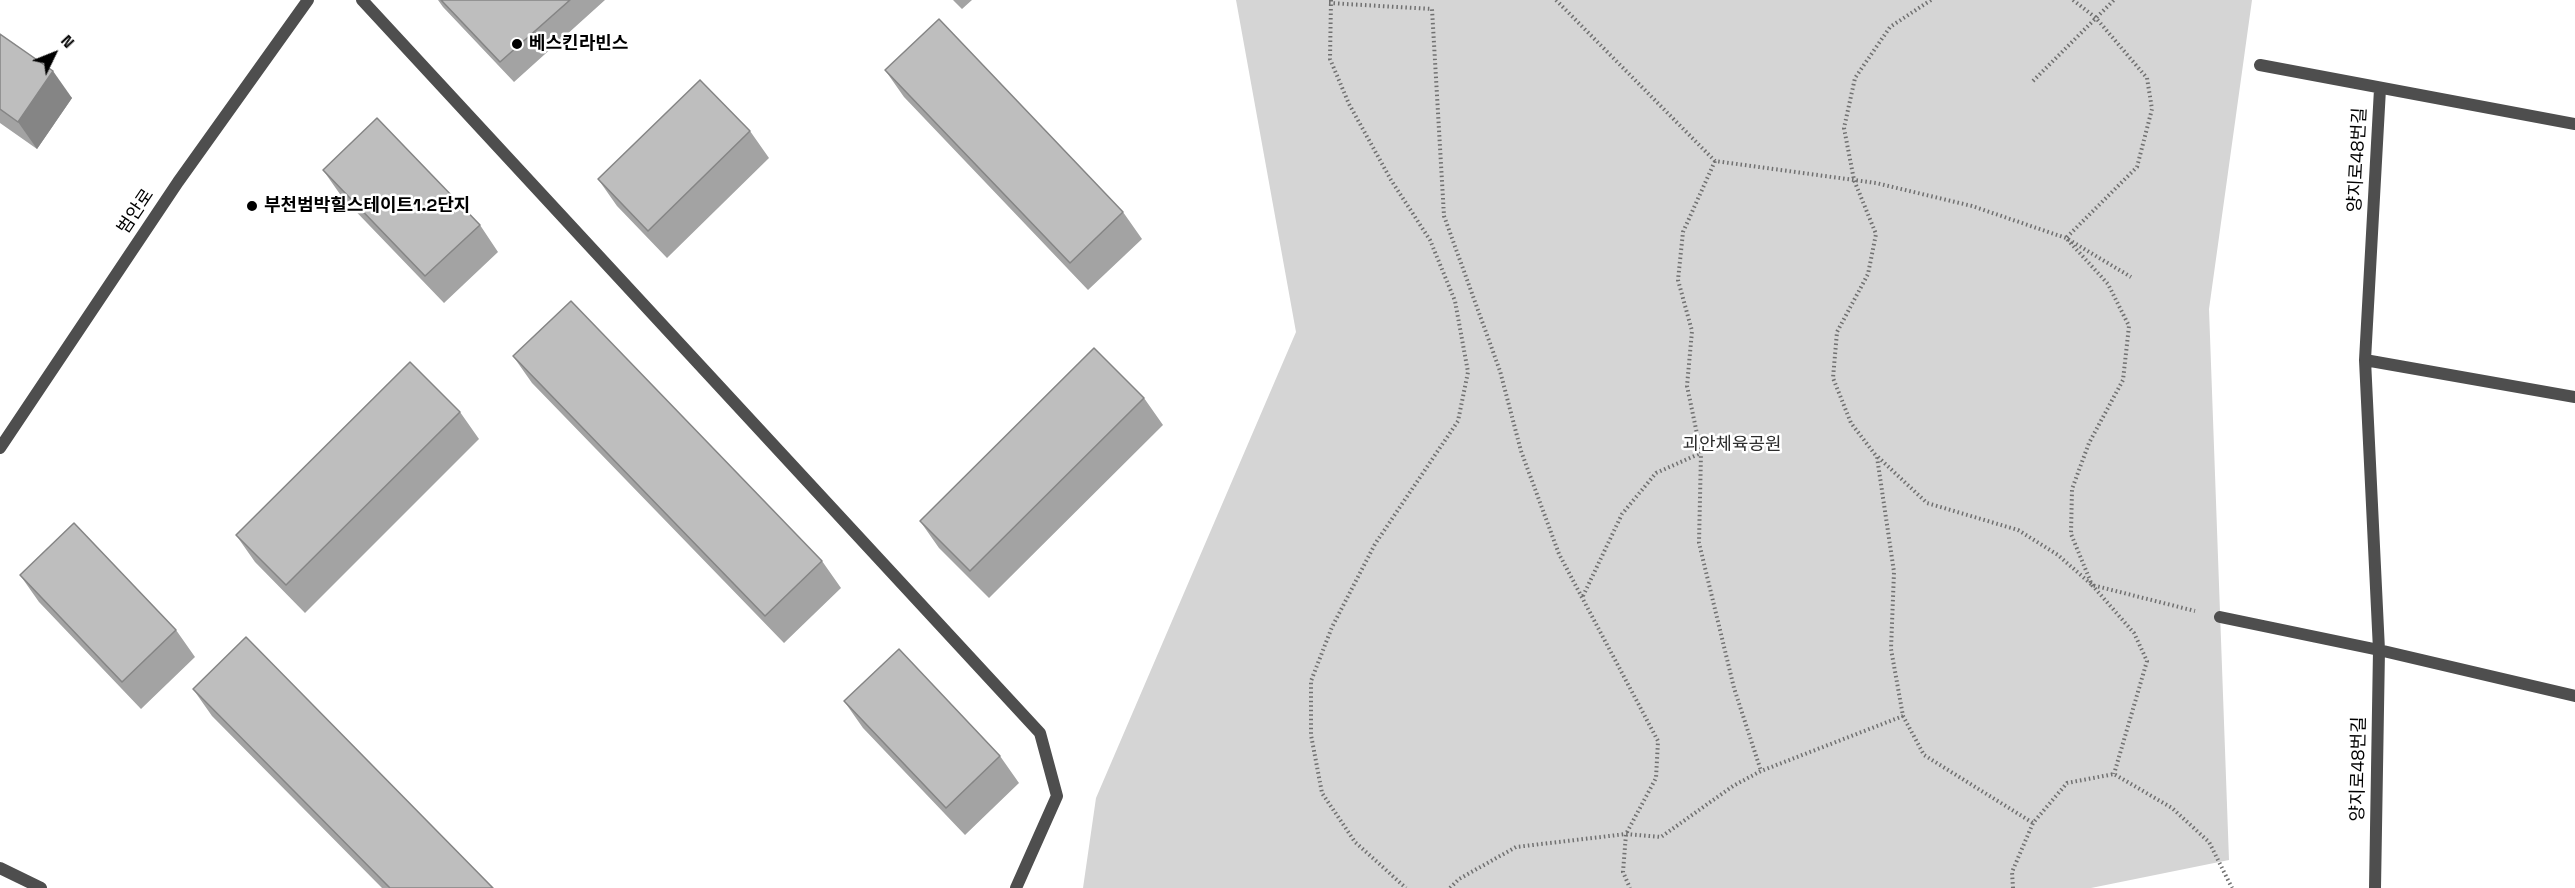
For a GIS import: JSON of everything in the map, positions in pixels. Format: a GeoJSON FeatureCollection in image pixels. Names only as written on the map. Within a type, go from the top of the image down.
{"type":"FeatureCollection","features":[{"type":"Feature","properties":{"kind":"street","name":"범안로"},"geometry":{"type":"LineString","coordinates":[[0,448],[178,182],[308,0]]}},
{"type":"Feature","properties":{"kind":"street"},"geometry":{"type":"LineString","coordinates":[[363,0],[1040,733],[1057,796],[1016,888]]}},
{"type":"Feature","properties":{"kind":"street"},"geometry":{"type":"LineString","coordinates":[[2260,65],[2380,89]]}},
{"type":"Feature","properties":{"kind":"street","name":"양지로48번길"},"geometry":{"type":"LineString","coordinates":[[2375,888],[2379,650],[2365,360],[2380,89],[2575,124]]}},
{"type":"Feature","properties":{"kind":"street"},"geometry":{"type":"LineString","coordinates":[[2365,360],[2575,397]]}},
{"type":"Feature","properties":{"kind":"street"},"geometry":{"type":"LineString","coordinates":[[2220,617],[2379,650],[2575,696]]}},
{"type":"Feature","properties":{"kind":"street"},"geometry":{"type":"LineString","coordinates":[[0,868],[41,888]]}},
{"type":"Feature","properties":{"kind":"path"},"geometry":{"type":"LineString","coordinates":[[1556,0],[1715,161],[1854,180],[1972,206],[2066,238],[2131,277]]}},
{"type":"Feature","properties":{"kind":"path"},"geometry":{"type":"LineString","coordinates":[[1931,0],[1890,27],[1855,78],[1844,128],[1854,180],[1876,234],[1868,274],[1837,332],[1833,378],[1851,423],[1877,457],[1927,503],[2018,530],[2058,555],[2092,585],[2134,633],[2147,661],[2114,774]]}},
{"type":"Feature","properties":{"kind":"path"},"geometry":{"type":"LineString","coordinates":[[2066,238],[2137,167],[2152,110],[2147,78],[2096,18],[2073,0]]}},
{"type":"Feature","properties":{"kind":"path"},"geometry":{"type":"LineString","coordinates":[[2033,81],[2114,0]]}},
{"type":"Feature","properties":{"kind":"path"},"geometry":{"type":"LineString","coordinates":[[1406,888],[1355,842],[1322,793],[1311,735],[1311,681],[1332,627],[1375,544],[1458,421],[1468,372],[1455,301],[1430,240],[1386,171],[1349,104],[1330,58],[1330,1],[1432,9],[1444,216],[1500,371],[1521,451],[1559,554],[1659,741],[1656,778],[1626,834],[1623,873],[1630,888]]}},
{"type":"Feature","properties":{"kind":"path"},"geometry":{"type":"LineString","coordinates":[[1715,161],[1683,232],[1678,280],[1692,331],[1687,386],[1701,453],[1699,543],[1734,688],[1761,771]]}},
{"type":"Feature","properties":{"kind":"path"},"geometry":{"type":"LineString","coordinates":[[2066,238],[2108,284],[2129,326],[2123,380],[2089,443],[2072,489],[2072,534],[2092,585]]}},
{"type":"Feature","properties":{"kind":"path"},"geometry":{"type":"LineString","coordinates":[[1582,597],[1622,514],[1656,473],[1701,453]]}},
{"type":"Feature","properties":{"kind":"path"},"geometry":{"type":"LineString","coordinates":[[1877,457],[1894,572],[1891,649],[1903,716],[1924,755],[2033,823]]}},
{"type":"Feature","properties":{"kind":"path"},"geometry":{"type":"LineString","coordinates":[[2092,585],[2220,617]]}},
{"type":"Feature","properties":{"kind":"path"},"geometry":{"type":"LineString","coordinates":[[1450,888],[1459,879],[1516,847],[1626,834],[1661,837],[1733,786],[1761,771],[1903,716]]}},
{"type":"Feature","properties":{"kind":"path"},"geometry":{"type":"LineString","coordinates":[[2013,888],[2012,872],[2033,823],[2067,783],[2114,774],[2172,808],[2210,842],[2232,888]]}},
{"type":"Feature","properties":{"kind":"green space","name":"괴안체육공원"},"geometry":{"type":"Polygon","coordinates":[[[1236,0],[2252,0],[2209,309],[2229,860],[2091,888],[1083,888],[1096,798],[1296,332],[1236,0]]]}},
{"type":"Feature","properties":{"kind":"building"},"geometry":{"type":"Polygon","coordinates":[[[441,0],[570,0],[500,62],[441,0]]]}},
{"type":"Feature","properties":{"kind":"building"},"geometry":{"type":"Polygon","coordinates":[[[939,19],[1123,212],[1070,263],[885,70],[939,19]]]}},
{"type":"Feature","properties":{"kind":"building"},"geometry":{"type":"Polygon","coordinates":[[[0,34],[53,71],[18,122],[0,109],[0,34]]]}},
{"type":"Feature","properties":{"kind":"building"},"geometry":{"type":"Polygon","coordinates":[[[700,80],[750,131],[648,231],[598,179],[700,80]]]}},
{"type":"Feature","properties":{"kind":"building"},"geometry":{"type":"Polygon","coordinates":[[[377,118],[480,225],[425,276],[323,170],[377,118]]]}},
{"type":"Feature","properties":{"kind":"building"},"geometry":{"type":"Polygon","coordinates":[[[571,301],[822,561],[765,616],[513,356],[571,301]]]}},
{"type":"Feature","properties":{"kind":"building"},"geometry":{"type":"Polygon","coordinates":[[[1094,348],[1144,398],[970,571],[920,521],[1094,348]]]}},
{"type":"Feature","properties":{"kind":"building"},"geometry":{"type":"Polygon","coordinates":[[[410,362],[460,412],[286,585],[236,535],[410,362]]]}},
{"type":"Feature","properties":{"kind":"building"},"geometry":{"type":"Polygon","coordinates":[[[74,523],[176,630],[122,682],[20,575],[74,523]]]}},
{"type":"Feature","properties":{"kind":"building"},"geometry":{"type":"Polygon","coordinates":[[[246,637],[493,888],[390,888],[193,689],[246,637]]]}},
{"type":"Feature","properties":{"kind":"building"},"geometry":{"type":"Polygon","coordinates":[[[899,649],[1000,756],[946,808],[844,701],[899,649]]]}},
{"type":"Feature","properties":{"kind":"place","name":"베스킨라빈스"},"geometry":{"type":"Point","coordinates":[517,44]}},
{"type":"Feature","properties":{"kind":"place","name":"부천범박힐스테이트1.2단지"},"geometry":{"type":"Point","coordinates":[252,206]}}]}
